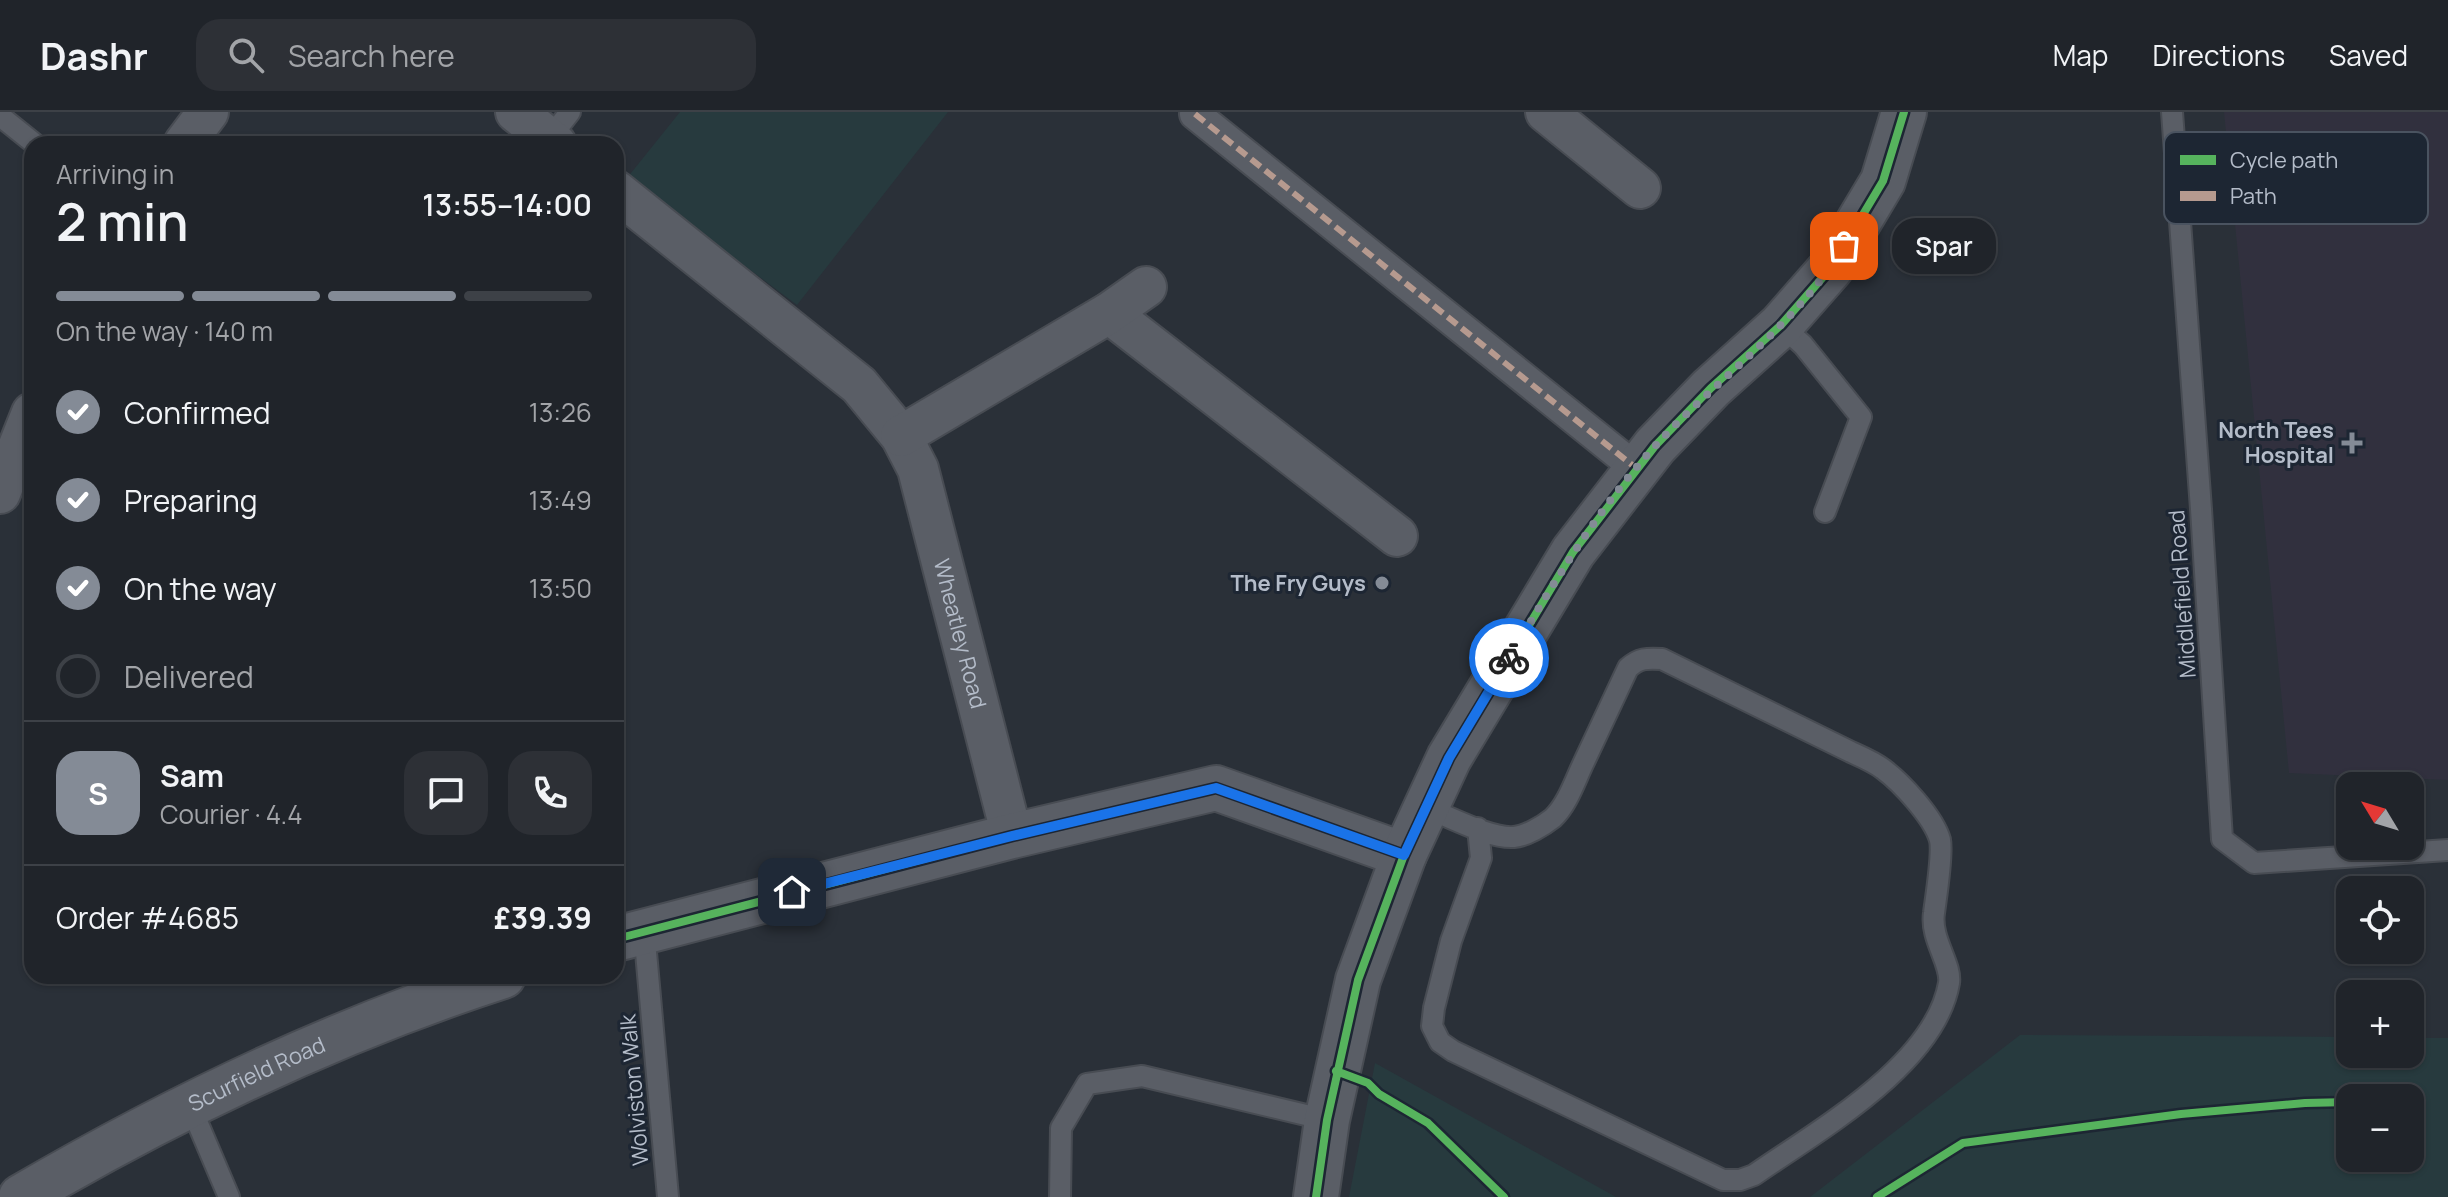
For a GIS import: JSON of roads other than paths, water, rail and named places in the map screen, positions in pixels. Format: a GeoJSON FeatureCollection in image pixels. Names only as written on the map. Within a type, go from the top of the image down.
{"type":"FeatureCollection","features":[{"type":"Feature","properties":{"kind":"street"},"geometry":{"type":"LineString","coordinates":[[190,136],[208,112]]}},
{"type":"Feature","properties":{"kind":"street"},"geometry":{"type":"LineString","coordinates":[[516,112],[558,132]]}},
{"type":"Feature","properties":{"kind":"street"},"geometry":{"type":"LineString","coordinates":[[1546,112],[1640,188]]}},
{"type":"Feature","properties":{"kind":"street"},"geometry":{"type":"LineString","coordinates":[[1316,1197],[1327,1120],[1358,980],[1404,855],[1449,758],[1573,552],[1637,469],[1711,388],[1781,325],[1831,268],[1883,181],[1904,112]]}},
{"type":"Feature","properties":{"kind":"street"},"geometry":{"type":"LineString","coordinates":[[1195,114],[1637,469]]}},
{"type":"Feature","properties":{"kind":"street","name":"Wheatley Road"},"geometry":{"type":"LineString","coordinates":[[624,197],[859,385],[901,436],[918,469],[1012,836]]}},
{"type":"Feature","properties":{"kind":"street"},"geometry":{"type":"LineString","coordinates":[[901,436],[1109,313],[1146,287]]}},
{"type":"Feature","properties":{"kind":"street"},"geometry":{"type":"LineString","coordinates":[[1109,313],[1326,499],[1397,536]]}},
{"type":"Feature","properties":{"kind":"street"},"geometry":{"type":"LineString","coordinates":[[0,493],[8,447],[24,424]]}},
{"type":"Feature","properties":{"kind":"street"},"geometry":{"type":"LineString","coordinates":[[630,935],[1012,836],[1216,788],[1404,855]]}},
{"type":"Feature","properties":{"kind":"street","name":"Scurfield Road"},"geometry":{"type":"LineString","coordinates":[[21,1197],[101,1150],[241,1078],[471,984]]}},
{"type":"Feature","properties":{"kind":"lane","name":"Middlefield Road"},"geometry":{"type":"LineString","coordinates":[[2172,112],[2173,132]]}},
{"type":"Feature","properties":{"kind":"lane"},"geometry":{"type":"LineString","coordinates":[[0,116],[25,136]]}},
{"type":"Feature","properties":{"kind":"lane","name":"Middlefield Road"},"geometry":{"type":"LineString","coordinates":[[2180,224],[2222,839],[2254,863],[2448,850]]}},
{"type":"Feature","properties":{"kind":"lane"},"geometry":{"type":"LineString","coordinates":[[1781,325],[1803,345],[1861,417],[1825,512]]}},
{"type":"Feature","properties":{"kind":"lane"},"geometry":{"type":"LineString","coordinates":[[1426,808],[1478,828],[1497,836],[1515,837],[1536,829],[1555,817],[1567,797],[1628,668],[1636,661],[1647,658],[1662,659],[1862,757],[1882,768],[1904,789],[1931,823],[1941,842],[1932,927],[1950,979],[1944,1006],[1917,1047],[1888,1080],[1754,1175],[1740,1180],[1723,1180],[1440,1042],[1432,1026],[1434,1008],[1451,941],[1481,858],[1478,828]]}},
{"type":"Feature","properties":{"kind":"lane","name":"Wolviston Walk"},"geometry":{"type":"LineString","coordinates":[[630,935],[668,1197]]}},
{"type":"Feature","properties":{"kind":"lane"},"geometry":{"type":"LineString","coordinates":[[1060,1197],[1061,1128],[1087,1084],[1142,1076],[1327,1120]]}},
{"type":"Feature","properties":{"kind":"lane"},"geometry":{"type":"LineString","coordinates":[[190,1105],[229,1197]]}},
{"type":"Feature","properties":{"kind":"place","name":"Spar"},"geometry":{"type":"Point","coordinates":[1844,246]}},
{"type":"Feature","properties":{"kind":"place","name":"North Tees Hospital"},"geometry":{"type":"Point","coordinates":[2352,443]}},
{"type":"Feature","properties":{"kind":"place","name":"The Fry Guys"},"geometry":{"type":"Point","coordinates":[1382,583]}}]}
